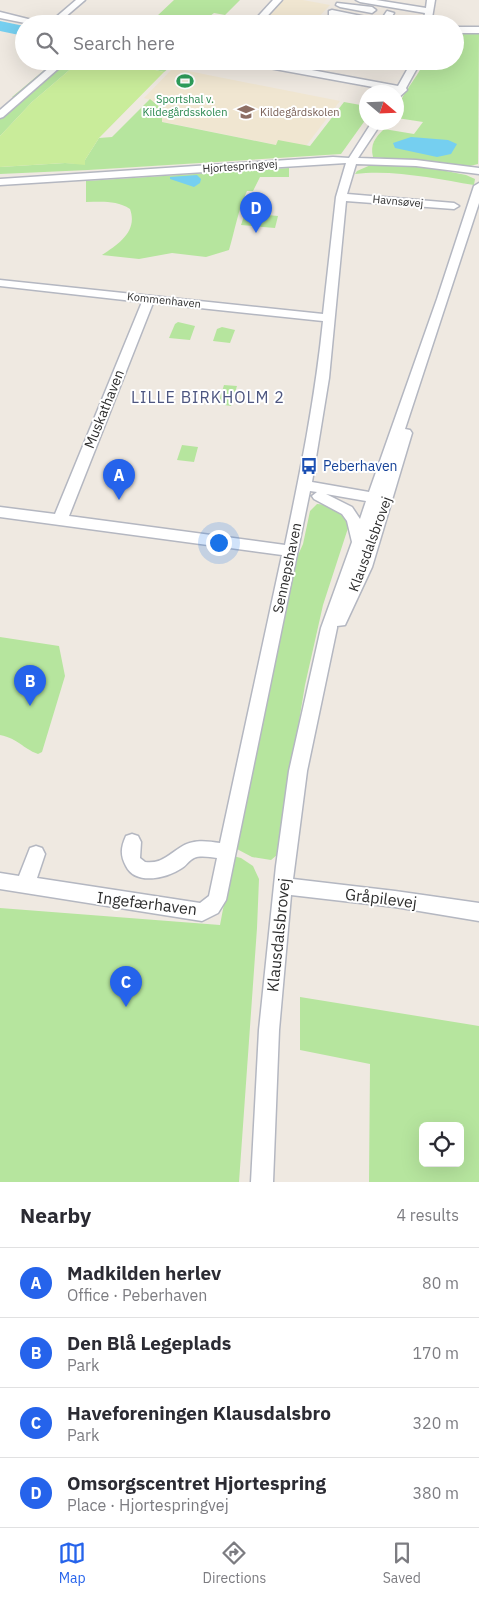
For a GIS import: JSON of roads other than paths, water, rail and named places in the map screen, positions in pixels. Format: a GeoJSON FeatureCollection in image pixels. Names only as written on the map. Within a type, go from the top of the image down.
{"type":"FeatureCollection","features":[{"type":"Feature","properties":{"kind":"street"},"geometry":{"type":"LineString","coordinates":[[63,15],[81,0]]}},
{"type":"Feature","properties":{"kind":"street"},"geometry":{"type":"LineString","coordinates":[[264,15],[278,0]]}},
{"type":"Feature","properties":{"kind":"street"},"geometry":{"type":"LineString","coordinates":[[360,0],[393,8],[410,15]]}},
{"type":"Feature","properties":{"kind":"street"},"geometry":{"type":"LineString","coordinates":[[428,15],[431,0]]}},
{"type":"Feature","properties":{"kind":"street"},"geometry":{"type":"LineString","coordinates":[[340,5],[429,11]]}},
{"type":"Feature","properties":{"kind":"street"},"geometry":{"type":"LineString","coordinates":[[332,13],[343,15]]}},
{"type":"Feature","properties":{"kind":"street"},"geometry":{"type":"LineString","coordinates":[[0,16],[15,19]]}},
{"type":"Feature","properties":{"kind":"street"},"geometry":{"type":"LineString","coordinates":[[464,30],[479,30]]}},
{"type":"Feature","properties":{"kind":"street"},"geometry":{"type":"LineString","coordinates":[[0,115],[52,70]]}},
{"type":"Feature","properties":{"kind":"street"},"geometry":{"type":"LineString","coordinates":[[288,70],[359,85]]}},
{"type":"Feature","properties":{"kind":"street"},"geometry":{"type":"LineString","coordinates":[[404,85],[412,70]]}},
{"type":"Feature","properties":{"kind":"street","name":"Sennepshaven"},"geometry":{"type":"LineString","coordinates":[[226,852],[303,489],[321,395],[341,197],[352,160],[372,130]]}},
{"type":"Feature","properties":{"kind":"street","name":"Hjortespringvej"},"geometry":{"type":"LineString","coordinates":[[0,182],[328,160],[416,163],[479,171]]}},
{"type":"Feature","properties":{"kind":"street","name":"Klausdalsbrovej"},"geometry":{"type":"LineString","coordinates":[[262,1182],[269,1030],[283,886],[298,771],[329,628],[358,542],[403,442],[420,366],[463,240],[479,186]]}},
{"type":"Feature","properties":{"kind":"street","name":"Havnsøvej"},"geometry":{"type":"LineString","coordinates":[[341,197],[454,206]]}},
{"type":"Feature","properties":{"kind":"street","name":"Klausdalsbrovej"},"geometry":{"type":"LineString","coordinates":[[463,240],[479,218]]}},
{"type":"Feature","properties":{"kind":"street","name":"Kommenhaven"},"geometry":{"type":"LineString","coordinates":[[0,283],[329,318]]}},
{"type":"Feature","properties":{"kind":"street","name":"Muskathaven"},"geometry":{"type":"LineString","coordinates":[[60,520],[149,298]]}},
{"type":"Feature","properties":{"kind":"street"},"geometry":{"type":"LineString","coordinates":[[303,489],[344,508],[352,515],[358,542]]}},
{"type":"Feature","properties":{"kind":"street"},"geometry":{"type":"LineString","coordinates":[[303,489],[376,504]]}},
{"type":"Feature","properties":{"kind":"street"},"geometry":{"type":"LineString","coordinates":[[319,496],[376,504]]}},
{"type":"Feature","properties":{"kind":"street","name":"Klausdalsbrovej"},"geometry":{"type":"LineString","coordinates":[[316,690],[340,621],[365,567],[376,504]]}},
{"type":"Feature","properties":{"kind":"street"},"geometry":{"type":"LineString","coordinates":[[0,512],[290,551]]}},
{"type":"Feature","properties":{"kind":"street"},"geometry":{"type":"LineString","coordinates":[[132,842],[130,857],[134,865],[144,870],[159,871],[173,865],[189,852],[203,848],[226,852]]}},
{"type":"Feature","properties":{"kind":"street","name":"Ingefærhaven"},"geometry":{"type":"LineString","coordinates":[[0,881],[202,912],[211,907],[217,900],[226,852]]}},
{"type":"Feature","properties":{"kind":"street"},"geometry":{"type":"LineString","coordinates":[[25,885],[36,854]]}},
{"type":"Feature","properties":{"kind":"street","name":"Gråpilevej"},"geometry":{"type":"LineString","coordinates":[[283,886],[395,899],[479,912]]}},
{"type":"Feature","properties":{"kind":"water"},"geometry":{"type":"Polygon","coordinates":[[[0,21],[15,24],[15,34],[0,31],[0,21]]]}},
{"type":"Feature","properties":{"kind":"water"},"geometry":{"type":"Polygon","coordinates":[[[411,137],[448,140],[457,144],[451,154],[437,157],[395,148],[393,143],[411,137]]]}},
{"type":"Feature","properties":{"kind":"water"},"geometry":{"type":"Polygon","coordinates":[[[197,175],[201,179],[200,183],[194,187],[170,179],[170,177],[197,175]]]}},
{"type":"Feature","properties":{"kind":"place","name":"Sportshal v. Kildegårdsskolen"},"geometry":{"type":"Point","coordinates":[185,81]}},
{"type":"Feature","properties":{"kind":"place","name":"Kildegårdskolen"},"geometry":{"type":"Point","coordinates":[246,112]}},
{"type":"Feature","properties":{"kind":"place","name":"Omsorgscentret Hjortespring"},"geometry":{"type":"Point","coordinates":[256,233]}},
{"type":"Feature","properties":{"kind":"place","name":"Peberhaven"},"geometry":{"type":"Point","coordinates":[309,466]}},
{"type":"Feature","properties":{"kind":"place","name":"Madkilden herlev"},"geometry":{"type":"Point","coordinates":[119,500]}},
{"type":"Feature","properties":{"kind":"place","name":"Den Blå Legeplads"},"geometry":{"type":"Point","coordinates":[30,706]}},
{"type":"Feature","properties":{"kind":"place","name":"Haveforeningen Klausdalsbro"},"geometry":{"type":"Point","coordinates":[126,1007]}},
{"type":"Feature","properties":{"kind":"district","name":"LILLE BIRKHOLM 2"},"geometry":{"type":"Point","coordinates":[208,397]}}]}
